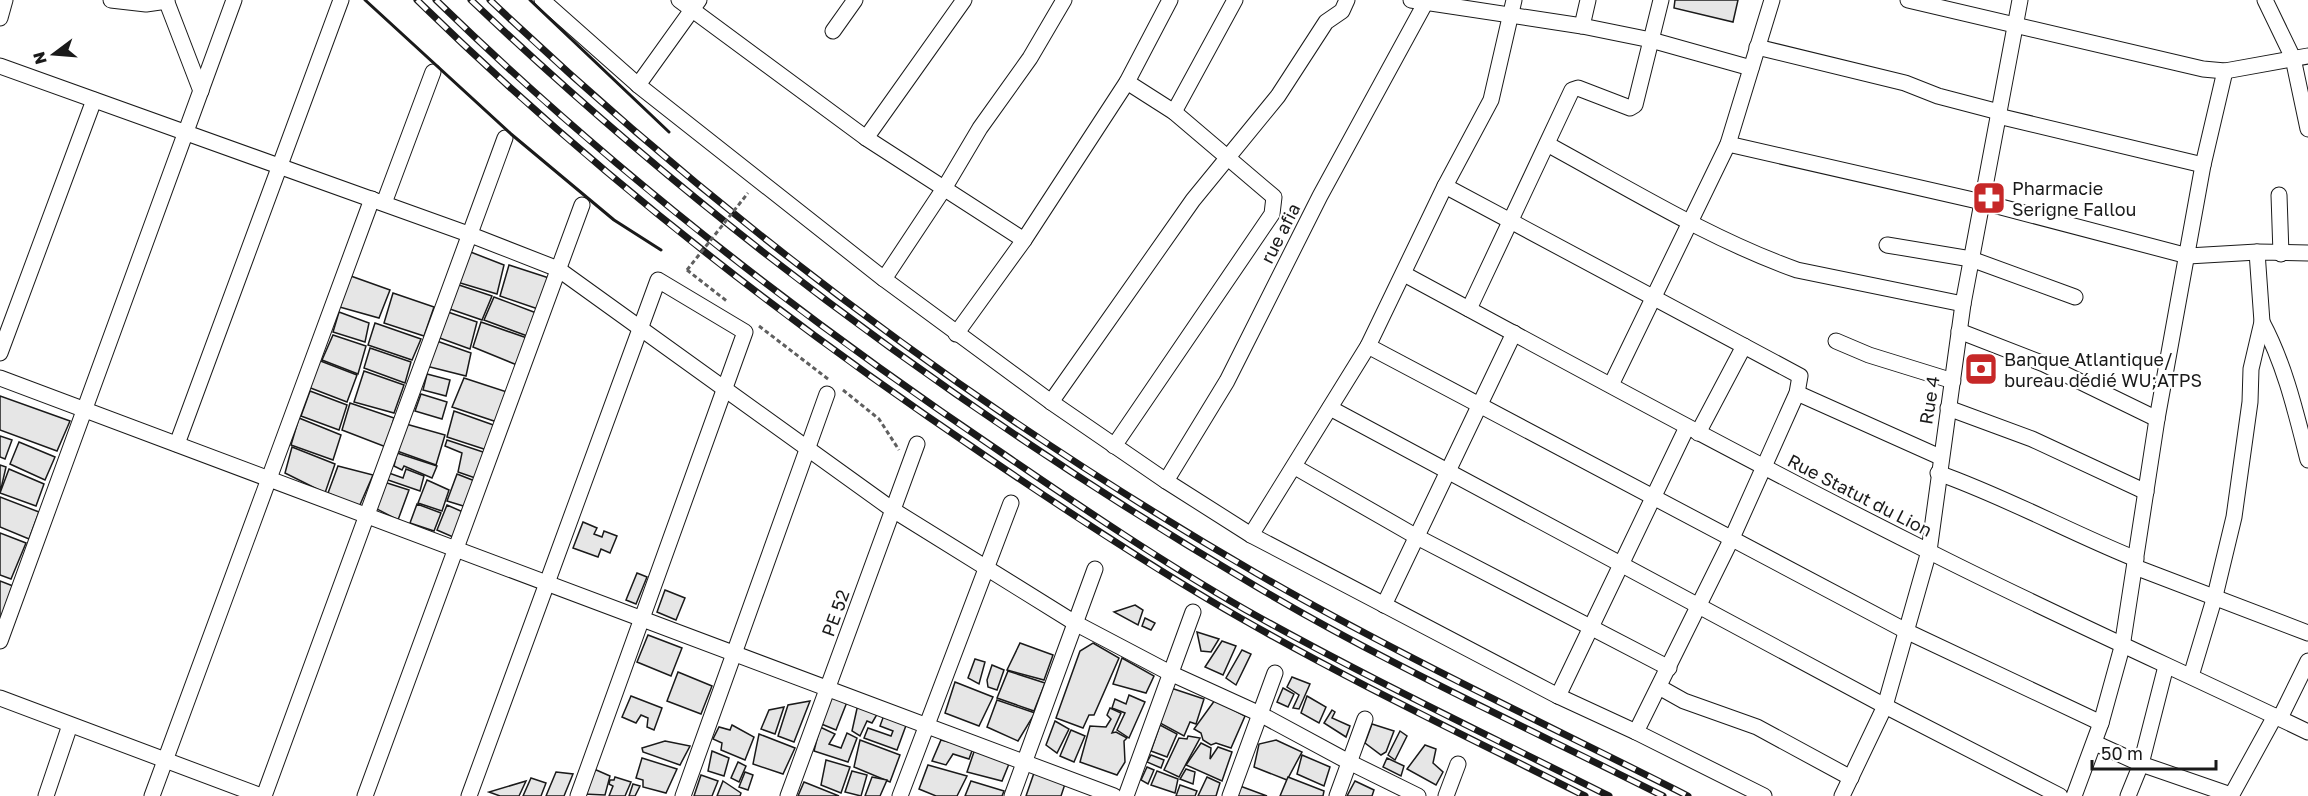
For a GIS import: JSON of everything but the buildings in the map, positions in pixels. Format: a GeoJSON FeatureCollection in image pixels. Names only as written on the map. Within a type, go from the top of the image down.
{"type":"FeatureCollection","features":[{"type":"Feature","properties":{"kind":"street"},"geometry":{"type":"LineString","coordinates":[[0,18],[5,0]]}},
{"type":"Feature","properties":{"kind":"street"},"geometry":{"type":"LineString","coordinates":[[111,0],[146,4],[166,1],[201,91]]}},
{"type":"Feature","properties":{"kind":"street"},"geometry":{"type":"LineString","coordinates":[[0,641],[234,0]]}},
{"type":"Feature","properties":{"kind":"street"},"geometry":{"type":"LineString","coordinates":[[177,444],[342,0]]}},
{"type":"Feature","properties":{"kind":"street"},"geometry":{"type":"LineString","coordinates":[[542,0],[638,85],[884,279],[1051,402],[1166,481],[1251,535],[1558,696],[1764,796]]}},
{"type":"Feature","properties":{"kind":"street"},"geometry":{"type":"LineString","coordinates":[[679,0],[696,5],[866,138],[1024,240]]}},
{"type":"Feature","properties":{"kind":"street"},"geometry":{"type":"LineString","coordinates":[[833,31],[855,0]]}},
{"type":"Feature","properties":{"kind":"street"},"geometry":{"type":"LineString","coordinates":[[866,138],[964,0]]}},
{"type":"Feature","properties":{"kind":"street"},"geometry":{"type":"LineString","coordinates":[[884,279],[945,187],[980,128],[1030,58],[1064,0]]}},
{"type":"Feature","properties":{"kind":"street"},"geometry":{"type":"LineString","coordinates":[[956,333],[1024,240],[1127,82],[1170,0]]}},
{"type":"Feature","properties":{"kind":"street"},"geometry":{"type":"LineString","coordinates":[[1174,112],[1235,0]]}},
{"type":"Feature","properties":{"kind":"street"},"geometry":{"type":"LineString","coordinates":[[1051,402],[1193,200],[1278,96],[1326,22],[1342,11],[1347,0]]}},
{"type":"Feature","properties":{"kind":"street"},"geometry":{"type":"LineString","coordinates":[[1411,0],[1512,8],[1582,26],[1651,40],[1751,68]]}},
{"type":"Feature","properties":{"kind":"street"},"geometry":{"type":"LineString","coordinates":[[1582,26],[1588,0]]}},
{"type":"Feature","properties":{"kind":"street"},"geometry":{"type":"LineString","coordinates":[[1468,309],[1575,88],[1633,108],[1661,0]]}},
{"type":"Feature","properties":{"kind":"street"},"geometry":{"type":"LineString","coordinates":[[1611,385],[1728,144],[1772,0]]}},
{"type":"Feature","properties":{"kind":"street"},"geometry":{"type":"LineString","coordinates":[[1908,0],[2203,69],[2225,71],[2301,57]]}},
{"type":"Feature","properties":{"kind":"street","name":"Rue 4"},"geometry":{"type":"LineString","coordinates":[[1842,796],[1885,706],[1908,632],[1929,551],[1939,465],[1963,304],[2020,0]]}},
{"type":"Feature","properties":{"kind":"street"},"geometry":{"type":"LineString","coordinates":[[2265,0],[2301,57],[2308,129]]}},
{"type":"Feature","properties":{"kind":"street","name":"rue afia"},"geometry":{"type":"LineString","coordinates":[[1166,481],[1227,381],[1320,196],[1427,1]]}},
{"type":"Feature","properties":{"kind":"street"},"geometry":{"type":"LineString","coordinates":[[638,85],[696,5]]}},
{"type":"Feature","properties":{"kind":"street"},"geometry":{"type":"LineString","coordinates":[[1251,535],[1368,346],[1445,186],[1491,100],[1512,8]]}},
{"type":"Feature","properties":{"kind":"street"},"geometry":{"type":"LineString","coordinates":[[1757,47],[1905,83],[1938,96],[1999,114],[2203,165]]}},
{"type":"Feature","properties":{"kind":"street"},"geometry":{"type":"LineString","coordinates":[[0,66],[279,168],[378,201],[558,269],[893,510],[1075,623],[1170,674],[1260,714],[1418,796]]}},
{"type":"Feature","properties":{"kind":"street"},"geometry":{"type":"LineString","coordinates":[[2074,796],[2095,743],[2122,647],[2157,419],[2203,165],[2225,71]]}},
{"type":"Feature","properties":{"kind":"street"},"geometry":{"type":"LineString","coordinates":[[152,796],[269,479],[378,201],[433,72]]}},
{"type":"Feature","properties":{"kind":"street"},"geometry":{"type":"LineString","coordinates":[[1114,446],[1272,214],[1274,197],[1174,112],[1127,82]]}},
{"type":"Feature","properties":{"kind":"street"},"geometry":{"type":"LineString","coordinates":[[0,353],[93,99]]}},
{"type":"Feature","properties":{"kind":"street"},"geometry":{"type":"LineString","coordinates":[[0,698],[262,796],[505,138]]}},
{"type":"Feature","properties":{"kind":"street"},"geometry":{"type":"LineString","coordinates":[[1547,144],[1692,221],[1797,270],[1963,304]]}},
{"type":"Feature","properties":{"kind":"street"},"geometry":{"type":"LineString","coordinates":[[1728,144],[1982,202],[2188,256],[2308,252]]}},
{"type":"Feature","properties":{"kind":"street"},"geometry":{"type":"LineString","coordinates":[[1445,186],[1800,376],[1797,393],[1732,538],[1636,732]]}},
{"type":"Feature","properties":{"kind":"street"},"geometry":{"type":"LineString","coordinates":[[2279,195],[2281,254]]}},
{"type":"Feature","properties":{"kind":"street"},"geometry":{"type":"LineString","coordinates":[[365,796],[582,205]]}},
{"type":"Feature","properties":{"kind":"street"},"geometry":{"type":"LineString","coordinates":[[1887,245],[1971,259],[2075,297]]}},
{"type":"Feature","properties":{"kind":"street"},"geometry":{"type":"LineString","coordinates":[[2191,675],[2215,596],[2234,517],[2250,402],[2251,369],[2262,322],[2257,252]]}},
{"type":"Feature","properties":{"kind":"street","name":"Rue Statut du Lion"},"geometry":{"type":"LineString","coordinates":[[1404,274],[1762,467],[2122,647],[2191,675],[2308,732]]}},
{"type":"Feature","properties":{"kind":"street"},"geometry":{"type":"LineString","coordinates":[[469,796],[658,280],[748,326],[578,796]]}},
{"type":"Feature","properties":{"kind":"street"},"geometry":{"type":"LineString","coordinates":[[2262,322],[2272,341],[2289,389],[2307,452]]}},
{"type":"Feature","properties":{"kind":"street"},"geometry":{"type":"LineString","coordinates":[[1959,331],[2044,364],[2157,419]]}},
{"type":"Feature","properties":{"kind":"street"},"geometry":{"type":"LineString","coordinates":[[1384,605],[1514,333]]}},
{"type":"Feature","properties":{"kind":"street"},"geometry":{"type":"LineString","coordinates":[[1836,341],[1869,355],[1953,381]]}},
{"type":"Feature","properties":{"kind":"street"},"geometry":{"type":"LineString","coordinates":[[1368,346],[1908,632],[2101,723]]}},
{"type":"Feature","properties":{"kind":"street"},"geometry":{"type":"LineString","coordinates":[[1558,696],[1653,498],[1744,346]]}},
{"type":"Feature","properties":{"kind":"street"},"geometry":{"type":"LineString","coordinates":[[0,378],[1114,796]]}},
{"type":"Feature","properties":{"kind":"street"},"geometry":{"type":"LineString","coordinates":[[1797,393],[1939,465],[1979,488],[2135,563],[2308,633]]}},
{"type":"Feature","properties":{"kind":"street"},"geometry":{"type":"LineString","coordinates":[[683,796],[827,394]]}},
{"type":"Feature","properties":{"kind":"street"},"geometry":{"type":"LineString","coordinates":[[1330,408],[1885,706],[2061,796]]}},
{"type":"Feature","properties":{"kind":"street"},"geometry":{"type":"LineString","coordinates":[[1948,408],[2032,439],[2146,492]]}},
{"type":"Feature","properties":{"kind":"street","name":"PE 52"},"geometry":{"type":"LineString","coordinates":[[789,796],[917,444]]}},
{"type":"Feature","properties":{"kind":"street"},"geometry":{"type":"LineString","coordinates":[[1295,467],[1417,537],[1591,630],[1669,668]]}},
{"type":"Feature","properties":{"kind":"street"},"geometry":{"type":"LineString","coordinates":[[900,796],[1011,503]]}},
{"type":"Feature","properties":{"kind":"street"},"geometry":{"type":"LineString","coordinates":[[1012,796],[1095,569]]}},
{"type":"Feature","properties":{"kind":"street"},"geometry":{"type":"LineString","coordinates":[[1125,796],[1193,612]]}},
{"type":"Feature","properties":{"kind":"street"},"geometry":{"type":"LineString","coordinates":[[2095,743],[2140,764],[2231,796],[2308,661]]}},
{"type":"Feature","properties":{"kind":"street"},"geometry":{"type":"LineString","coordinates":[[2128,796],[2140,764],[2166,666]]}},
{"type":"Feature","properties":{"kind":"street"},"geometry":{"type":"LineString","coordinates":[[1230,796],[1275,673]]}},
{"type":"Feature","properties":{"kind":"street"},"geometry":{"type":"LineString","coordinates":[[1659,687],[1684,701],[1757,727],[1851,778]]}},
{"type":"Feature","properties":{"kind":"street"},"geometry":{"type":"LineString","coordinates":[[1337,796],[1365,719]]}},
{"type":"Feature","properties":{"kind":"street"},"geometry":{"type":"LineString","coordinates":[[46,796],[70,725]]}},
{"type":"Feature","properties":{"kind":"street"},"geometry":{"type":"LineString","coordinates":[[1446,796],[1458,764]]}},
{"type":"Feature","properties":{"kind":"path"},"geometry":{"type":"LineString","coordinates":[[733,306],[687,270],[748,193]]}},
{"type":"Feature","properties":{"kind":"path"},"geometry":{"type":"LineString","coordinates":[[748,326],[879,419],[909,465]]}},
{"type":"Feature","properties":{"kind":"railway"},"geometry":{"type":"LineString","coordinates":[[417,0],[551,124],[690,240],[835,350],[1047,498],[1176,580],[1284,643],[1585,796]]}},
{"type":"Feature","properties":{"kind":"railway"},"geometry":{"type":"LineString","coordinates":[[436,0],[570,124],[710,240],[855,350],[1035,475],[1155,555],[1246,610],[1381,682],[1609,796]]}},
{"type":"Feature","properties":{"kind":"railway"},"geometry":{"type":"LineString","coordinates":[[471,0],[653,163],[748,240],[944,386],[1045,454],[1147,520],[1302,613],[1404,668],[1663,796]]}},
{"type":"Feature","properties":{"kind":"railway"},"geometry":{"type":"LineString","coordinates":[[490,0],[669,160],[762,236],[856,309],[1052,447],[1153,511],[1309,603],[1416,660],[1688,796]]}},
{"type":"Feature","properties":{"kind":"wall"},"geometry":{"type":"LineString","coordinates":[[365,0],[511,134],[614,220],[661,250]]}},
{"type":"Feature","properties":{"kind":"wall"},"geometry":{"type":"LineString","coordinates":[[530,0],[669,132]]}},
{"type":"Feature","properties":{"kind":"place","name":"Pharmacie Serigne Fallou"},"geometry":{"type":"Point","coordinates":[1989,198]}},
{"type":"Feature","properties":{"kind":"place","name":"Banque Atlantique/ bureau dédié WU;ATPS"},"geometry":{"type":"Point","coordinates":[1981,369]}}]}
